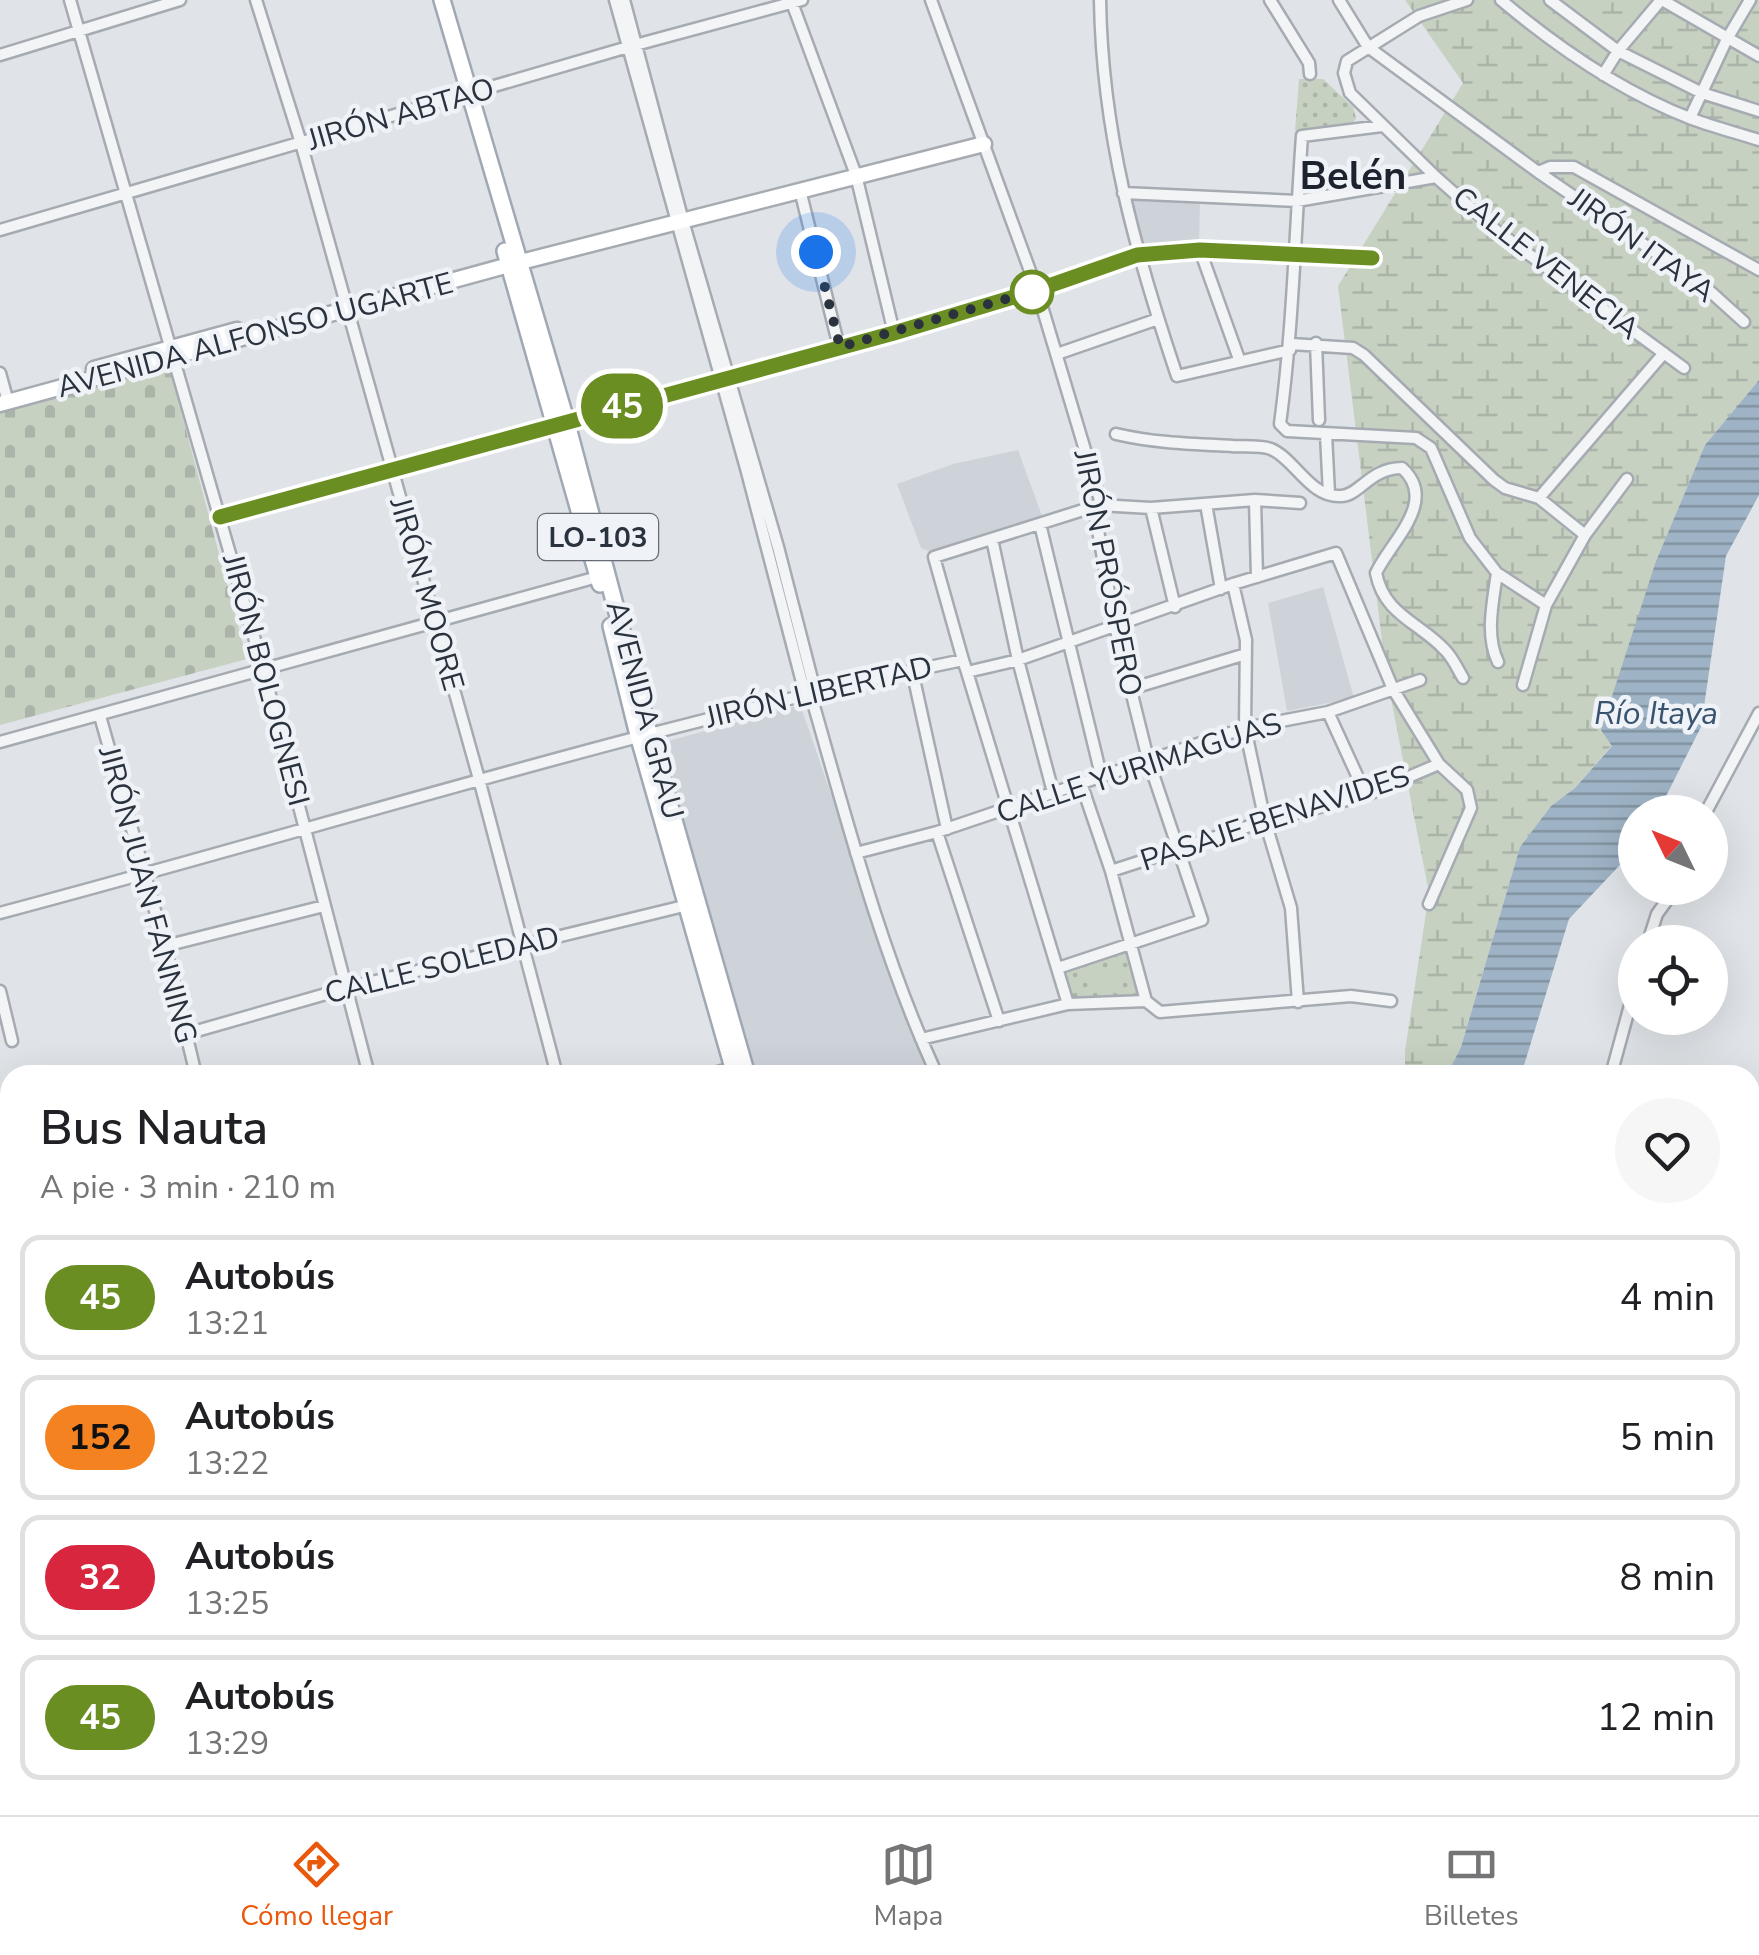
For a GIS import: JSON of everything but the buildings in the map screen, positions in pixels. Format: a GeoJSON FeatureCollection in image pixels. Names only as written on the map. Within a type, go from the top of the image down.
{"type":"FeatureCollection","features":[{"type":"Feature","properties":{"kind":"main road","name":"AVENIDA GRAU"},"geometry":{"type":"LineString","coordinates":[[431,0],[465,96]]}},
{"type":"Feature","properties":{"kind":"main road","name":"AVENIDA GRAU"},"geometry":{"type":"LineString","coordinates":[[442,0],[465,96],[738,1065]]}},
{"type":"Feature","properties":{"kind":"main road","name":"AVENIDA ALFONSO UGARTE"},"geometry":{"type":"LineString","coordinates":[[3,399],[344,307],[484,264],[514,264],[984,144]]}},
{"type":"Feature","properties":{"kind":"street","name":"JIRÓN BOLOGNESI"},"geometry":{"type":"LineString","coordinates":[[70,0],[308,830],[367,1065]]}},
{"type":"Feature","properties":{"kind":"street"},"geometry":{"type":"LineString","coordinates":[[0,55],[180,0]]}},
{"type":"Feature","properties":{"kind":"street","name":"JIRÓN MOORE"},"geometry":{"type":"LineString","coordinates":[[256,0],[479,779],[554,1065]]}},
{"type":"Feature","properties":{"kind":"street"},"geometry":{"type":"LineString","coordinates":[[614,0],[632,46]]}},
{"type":"Feature","properties":{"kind":"street"},"geometry":{"type":"LineString","coordinates":[[624,0],[632,46],[766,526],[803,686],[810,692],[856,853],[933,1065]]}},
{"type":"Feature","properties":{"kind":"street","name":"JIRÓN PRÓSPERO"},"geometry":{"type":"LineString","coordinates":[[931,0],[1057,354],[1100,500],[1096,519],[1130,689],[1148,759],[1202,920],[1130,943]]}},
{"type":"Feature","properties":{"kind":"street"},"geometry":{"type":"LineString","coordinates":[[1100,0],[1109,132],[1137,255],[1178,376],[1290,347],[1316,344],[1353,348],[1494,480],[1505,488],[1539,498],[1585,535]]}},
{"type":"Feature","properties":{"kind":"street"},"geometry":{"type":"LineString","coordinates":[[1270,0],[1309,63],[1310,74]]}},
{"type":"Feature","properties":{"kind":"street"},"geometry":{"type":"LineString","coordinates":[[1339,0],[1368,48],[1419,16],[1467,0]]}},
{"type":"Feature","properties":{"kind":"street"},"geometry":{"type":"LineString","coordinates":[[1501,0],[1547,39],[1603,74],[1690,118],[1759,140]]}},
{"type":"Feature","properties":{"kind":"street"},"geometry":{"type":"LineString","coordinates":[[1550,0],[1618,51],[1702,92],[1759,111]]}},
{"type":"Feature","properties":{"kind":"street"},"geometry":{"type":"LineString","coordinates":[[1603,74],[1662,0],[1759,56]]}},
{"type":"Feature","properties":{"kind":"street"},"geometry":{"type":"LineString","coordinates":[[1690,118],[1750,0]]}},
{"type":"Feature","properties":{"kind":"street"},"geometry":{"type":"LineString","coordinates":[[795,1],[856,175],[894,333]]}},
{"type":"Feature","properties":{"kind":"street","name":"JIRÓN ABTAO"},"geometry":{"type":"LineString","coordinates":[[0,230],[795,1]]}},
{"type":"Feature","properties":{"kind":"street","name":"CALLE VENECIA"},"geometry":{"type":"LineString","coordinates":[[1368,48],[1347,61],[1346,85],[1382,126],[1497,231],[1684,368]]}},
{"type":"Feature","properties":{"kind":"street","name":"JIRÓN ITAYA"},"geometry":{"type":"LineString","coordinates":[[1368,48],[1538,172],[1691,276],[1744,322]]}},
{"type":"Feature","properties":{"kind":"street"},"geometry":{"type":"LineString","coordinates":[[1382,126],[1302,136],[1290,347],[1280,424],[1283,430],[1416,438],[1425,442],[1470,538],[1497,573],[1546,604]]}},
{"type":"Feature","properties":{"kind":"street","name":"JIRÓN ITAYA"},"geometry":{"type":"LineString","coordinates":[[1538,172],[1574,166],[1759,270]]}},
{"type":"Feature","properties":{"kind":"street"},"geometry":{"type":"LineString","coordinates":[[1123,193],[1297,202],[1436,178]]}},
{"type":"Feature","properties":{"kind":"street"},"geometry":{"type":"LineString","coordinates":[[800,190],[840,347]]}},
{"type":"Feature","properties":{"kind":"street"},"geometry":{"type":"LineString","coordinates":[[1200,250],[1239,359]]}},
{"type":"Feature","properties":{"kind":"street"},"geometry":{"type":"LineString","coordinates":[[220,517],[894,333],[1137,255],[1200,250],[1372,258]]}},
{"type":"Feature","properties":{"kind":"street"},"geometry":{"type":"LineString","coordinates":[[1057,354],[1158,319]]}},
{"type":"Feature","properties":{"kind":"street"},"geometry":{"type":"LineString","coordinates":[[1316,344],[1319,420]]}},
{"type":"Feature","properties":{"kind":"street"},"geometry":{"type":"LineString","coordinates":[[1539,498],[1664,354]]}},
{"type":"Feature","properties":{"kind":"street"},"geometry":{"type":"LineString","coordinates":[[0,373],[3,399]]}},
{"type":"Feature","properties":{"kind":"street"},"geometry":{"type":"LineString","coordinates":[[1116,434],[1144,440],[1270,448],[1329,494],[1346,496],[1372,475],[1387,468],[1402,468],[1411,476],[1416,497],[1414,514],[1376,573],[1379,589],[1390,607],[1442,646],[1462,678]]}},
{"type":"Feature","properties":{"kind":"street"},"geometry":{"type":"LineString","coordinates":[[1326,434],[1329,494]]}},
{"type":"Feature","properties":{"kind":"street"},"geometry":{"type":"LineString","coordinates":[[1523,684],[1546,604],[1585,535],[1627,479]]}},
{"type":"Feature","properties":{"kind":"street"},"geometry":{"type":"LineString","coordinates":[[1255,500],[1257,577]]}},
{"type":"Feature","properties":{"kind":"street"},"geometry":{"type":"LineString","coordinates":[[963,660],[934,557],[1098,505],[1151,508],[1255,500],[1300,502]]}},
{"type":"Feature","properties":{"kind":"street"},"geometry":{"type":"LineString","coordinates":[[1206,504],[1221,589]]}},
{"type":"Feature","properties":{"kind":"street"},"geometry":{"type":"LineString","coordinates":[[1151,508],[1174,606]]}},
{"type":"Feature","properties":{"kind":"street"},"geometry":{"type":"LineString","coordinates":[[1040,524],[1101,774]]}},
{"type":"Feature","properties":{"kind":"street"},"geometry":{"type":"LineString","coordinates":[[992,540],[1053,792]]}},
{"type":"Feature","properties":{"kind":"street","name":"JIRÓN LIBERTAD"},"geometry":{"type":"LineString","coordinates":[[0,913],[308,830],[479,779],[810,692],[963,660],[967,672],[1018,660],[1233,584],[1336,553],[1392,689]]}},
{"type":"Feature","properties":{"kind":"street"},"geometry":{"type":"LineString","coordinates":[[1497,573],[1490,624],[1492,650],[1498,662]]}},
{"type":"Feature","properties":{"kind":"street"},"geometry":{"type":"LineString","coordinates":[[0,742],[603,576]]}},
{"type":"Feature","properties":{"kind":"street"},"geometry":{"type":"LineString","coordinates":[[1233,584],[1246,654],[1245,728],[1265,821],[1292,908],[1298,1002]]}},
{"type":"Feature","properties":{"kind":"street"},"geometry":{"type":"LineString","coordinates":[[1130,689],[1246,654]]}},
{"type":"Feature","properties":{"kind":"street"},"geometry":{"type":"LineString","coordinates":[[912,670],[942,830],[999,1022]]}},
{"type":"Feature","properties":{"kind":"street"},"geometry":{"type":"LineString","coordinates":[[967,672],[1068,1004]]}},
{"type":"Feature","properties":{"kind":"street","name":"CALLE YURIMAGUAS"},"geometry":{"type":"LineString","coordinates":[[856,853],[942,830],[1245,728],[1328,712],[1420,680]]}},
{"type":"Feature","properties":{"kind":"street"},"geometry":{"type":"LineString","coordinates":[[1392,689],[1439,764],[1471,799],[1472,808],[1429,904]]}},
{"type":"Feature","properties":{"kind":"street"},"geometry":{"type":"LineString","coordinates":[[1328,712],[1366,795]]}},
{"type":"Feature","properties":{"kind":"street"},"geometry":{"type":"LineString","coordinates":[[1715,795],[1759,713]]}},
{"type":"Feature","properties":{"kind":"street","name":"JIRÓN JUAN FANNING"},"geometry":{"type":"LineString","coordinates":[[100,716],[165,946],[194,1065]]}},
{"type":"Feature","properties":{"kind":"street","name":"PASAJE BENAVIDES"},"geometry":{"type":"LineString","coordinates":[[1111,872],[1265,821],[1366,795],[1439,764]]}},
{"type":"Feature","properties":{"kind":"street"},"geometry":{"type":"LineString","coordinates":[[1081,782],[1111,872],[1146,1001],[1160,1012],[1352,996],[1392,1001]]}},
{"type":"Feature","properties":{"kind":"street","name":"CALLE SOLEDAD"},"geometry":{"type":"LineString","coordinates":[[186,1034],[348,988],[693,904]]}},
{"type":"Feature","properties":{"kind":"street"},"geometry":{"type":"LineString","coordinates":[[165,946],[324,906]]}},
{"type":"Feature","properties":{"kind":"street"},"geometry":{"type":"LineString","coordinates":[[1058,968],[1130,943]]}},
{"type":"Feature","properties":{"kind":"street"},"geometry":{"type":"LineString","coordinates":[[0,992],[12,1041]]}},
{"type":"Feature","properties":{"kind":"street"},"geometry":{"type":"LineString","coordinates":[[921,1039],[1068,1004],[1146,1001]]}},
{"type":"Feature","properties":{"kind":"street"},"geometry":{"type":"LineString","coordinates":[[1614,1065],[1622,1035]]}},
{"type":"Feature","properties":{"kind":"shaded area"},"geometry":{"type":"Polygon","coordinates":[[[1155,196],[1200,202],[1199,246],[1140,252],[1127,198],[1155,196]]]}},
{"type":"Feature","properties":{"kind":"shaded area"},"geometry":{"type":"Polygon","coordinates":[[[1018,450],[1042,516],[936,554],[921,548],[897,484],[953,464],[1018,450]]]}},
{"type":"Feature","properties":{"kind":"shaded area"},"geometry":{"type":"Polygon","coordinates":[[[1323,587],[1354,698],[1287,711],[1268,603],[1323,587]]]}},
{"type":"Feature","properties":{"kind":"shaded area"},"geometry":{"type":"Polygon","coordinates":[[[796,706],[802,710],[925,1065],[750,1065],[661,743],[796,706]]]}},
{"type":"Feature","properties":{"kind":"green space"},"geometry":{"type":"Polygon","coordinates":[[[1405,0],[1759,0],[1759,380],[1705,445],[1656,561],[1612,745],[1575,788],[1551,806],[1520,847],[1461,1047],[1452,1065],[1405,1065],[1429,893],[1386,673],[1338,286],[1463,83],[1405,0]]]}},
{"type":"Feature","properties":{"kind":"green space"},"geometry":{"type":"Polygon","coordinates":[[[1299,79],[1323,79],[1353,107],[1356,118],[1352,125],[1295,131],[1299,79]]]}},
{"type":"Feature","properties":{"kind":"green space"},"geometry":{"type":"Polygon","coordinates":[[[169,366],[247,659],[0,725],[0,413],[169,366]]]}},
{"type":"Feature","properties":{"kind":"green space"},"geometry":{"type":"Polygon","coordinates":[[[1129,950],[1140,996],[1071,999],[1064,970],[1129,950]]]}},
{"type":"Feature","properties":{"kind":"green space"},"geometry":{"type":"Polygon","coordinates":[[[1120,963],[1126,980],[1092,993],[1085,975],[1120,963]]]}},
{"type":"Feature","properties":{"kind":"water","name":"Río Itaya"},"geometry":{"type":"Polygon","coordinates":[[[1759,380],[1759,495],[1726,556],[1701,727],[1667,795],[1618,795],[1618,867],[1569,919],[1524,1065],[1452,1065],[1461,1047],[1520,847],[1551,806],[1575,788],[1612,746],[1601,730],[1656,561],[1705,445],[1759,380]]]}},
{"type":"Feature","properties":{"kind":"bus line","name":"45"},"geometry":{"type":"LineString","coordinates":[[220,517],[894,333],[1137,255],[1200,250],[1372,258]]}},
{"type":"Feature","properties":{"kind":"district","name":"Belén"},"geometry":{"type":"Point","coordinates":[1353,175]}},
{"type":"Feature","properties":{"kind":"route"},"geometry":{"type":"LineString","coordinates":[[816,252],[840,347],[1037,290],[1032,292]]}}]}
